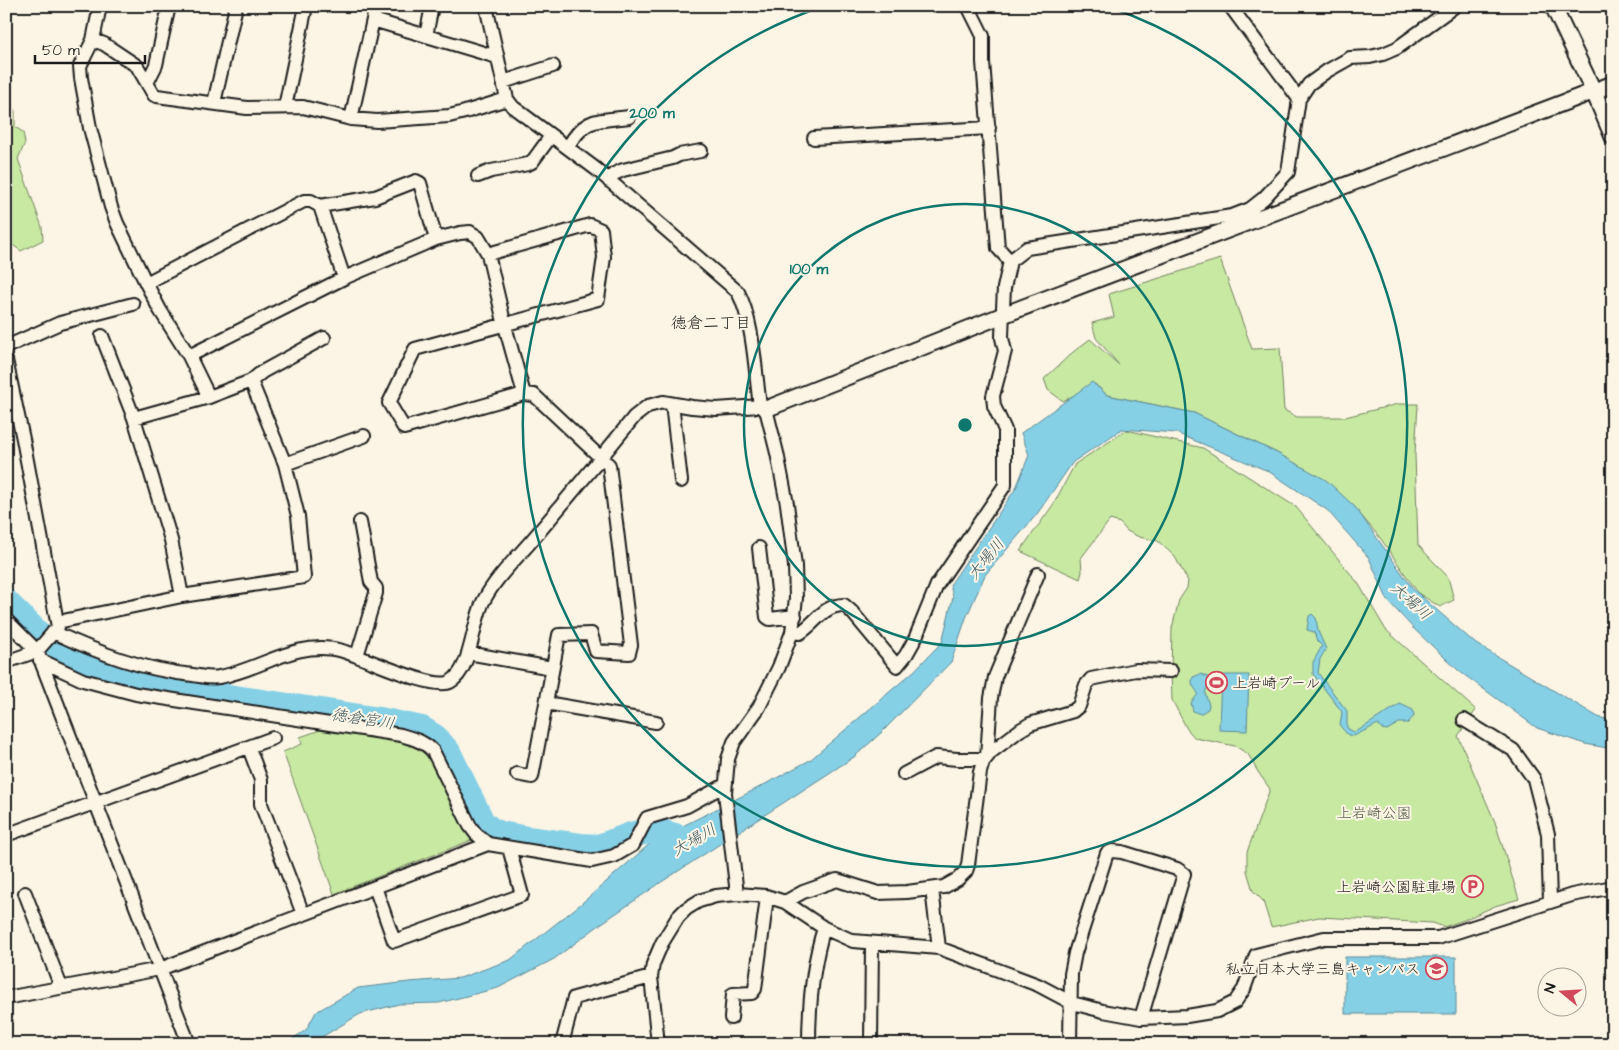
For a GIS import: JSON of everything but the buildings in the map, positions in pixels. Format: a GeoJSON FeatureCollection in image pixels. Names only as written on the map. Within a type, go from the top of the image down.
{"type":"FeatureCollection","features":[{"type":"Feature","properties":{"kind":"street"},"geometry":{"type":"LineString","coordinates":[[100,6],[93,40],[80,66],[90,128],[111,207],[146,283],[160,310],[189,356],[209,397]]}},
{"type":"Feature","properties":{"kind":"street"},"geometry":{"type":"LineString","coordinates":[[147,83],[156,65],[169,6]]}},
{"type":"Feature","properties":{"kind":"street"},"geometry":{"type":"LineString","coordinates":[[214,103],[236,6]]}},
{"type":"Feature","properties":{"kind":"street"},"geometry":{"type":"LineString","coordinates":[[285,107],[306,6]]}},
{"type":"Feature","properties":{"kind":"street"},"geometry":{"type":"LineString","coordinates":[[350,119],[376,6]]}},
{"type":"Feature","properties":{"kind":"street"},"geometry":{"type":"LineString","coordinates":[[426,36],[432,6]]}},
{"type":"Feature","properties":{"kind":"street"},"geometry":{"type":"LineString","coordinates":[[486,6],[507,99],[513,107],[568,147],[609,181],[738,292],[743,303],[763,408],[777,453],[787,504],[795,566],[796,598],[792,632],[780,667],[759,707],[734,742],[728,759],[725,789],[737,894]]}},
{"type":"Feature","properties":{"kind":"street"},"geometry":{"type":"LineString","coordinates":[[968,6],[983,36],[983,62],[998,248],[1010,261]]}},
{"type":"Feature","properties":{"kind":"street"},"geometry":{"type":"LineString","coordinates":[[1230,6],[1299,99]]}},
{"type":"Feature","properties":{"kind":"street"},"geometry":{"type":"LineString","coordinates":[[792,632],[800,633],[829,607],[844,605],[897,666],[906,655],[915,639],[937,585],[1005,485],[1005,430],[994,406],[994,396],[1005,351],[1002,338],[1004,288],[1010,261],[1027,248],[1232,216],[1250,209],[1264,198],[1288,172],[1299,99],[1309,84],[1327,70],[1350,58],[1376,56],[1396,48],[1455,6]]}},
{"type":"Feature","properties":{"kind":"street"},"geometry":{"type":"LineString","coordinates":[[1554,6],[1613,137]]}},
{"type":"Feature","properties":{"kind":"street"},"geometry":{"type":"LineString","coordinates":[[373,20],[497,57]]}},
{"type":"Feature","properties":{"kind":"street"},"geometry":{"type":"LineString","coordinates":[[93,40],[104,44],[137,66],[154,95],[157,96],[247,108],[303,107],[350,119],[377,121],[449,116],[507,99]]}},
{"type":"Feature","properties":{"kind":"street"},"geometry":{"type":"LineString","coordinates":[[503,82],[553,66]]}},
{"type":"Feature","properties":{"kind":"street"},"geometry":{"type":"LineString","coordinates":[[56,627],[93,650],[132,664],[180,674],[217,678],[241,672],[282,654],[306,648],[338,650],[425,681],[445,684],[451,682],[462,668],[468,653],[476,615],[483,600],[499,576],[530,543],[634,417],[648,406],[663,402],[716,409],[763,408],[1613,84]]}},
{"type":"Feature","properties":{"kind":"street"},"geometry":{"type":"LineString","coordinates":[[568,147],[581,128],[589,123],[629,118]]}},
{"type":"Feature","properties":{"kind":"street"},"geometry":{"type":"LineString","coordinates":[[814,138],[989,128]]}},
{"type":"Feature","properties":{"kind":"street"},"geometry":{"type":"LineString","coordinates":[[478,176],[491,171],[532,162],[551,136]]}},
{"type":"Feature","properties":{"kind":"street"},"geometry":{"type":"LineString","coordinates":[[609,181],[614,174],[623,170],[700,151]]}},
{"type":"Feature","properties":{"kind":"street"},"geometry":{"type":"LineString","coordinates":[[146,283],[304,201],[311,201],[320,206],[375,198],[416,181],[420,183],[436,239]]}},
{"type":"Feature","properties":{"kind":"street"},"geometry":{"type":"LineString","coordinates":[[320,206],[344,278]]}},
{"type":"Feature","properties":{"kind":"street"},"geometry":{"type":"LineString","coordinates":[[488,254],[590,224],[601,230],[604,257],[598,299],[505,326],[415,349],[389,403],[404,428],[524,394],[534,395],[601,458],[608,465],[631,645],[629,653],[596,651],[591,634],[559,635],[532,777],[517,774]]}},
{"type":"Feature","properties":{"kind":"street"},"geometry":{"type":"LineString","coordinates":[[189,356],[344,278],[436,239],[460,232],[470,232],[478,237],[488,254],[524,394]]}},
{"type":"Feature","properties":{"kind":"street"},"geometry":{"type":"LineString","coordinates":[[6,347],[60,323],[133,304]]}},
{"type":"Feature","properties":{"kind":"street"},"geometry":{"type":"LineString","coordinates":[[102,336],[134,418],[171,540],[182,596]]}},
{"type":"Feature","properties":{"kind":"street"},"geometry":{"type":"LineString","coordinates":[[134,418],[209,397],[251,381],[262,372],[324,338]]}},
{"type":"Feature","properties":{"kind":"street"},"geometry":{"type":"LineString","coordinates":[[6,360],[56,627],[38,655],[6,662]]}},
{"type":"Feature","properties":{"kind":"street"},"geometry":{"type":"LineString","coordinates":[[56,627],[182,596],[304,577],[298,516],[286,464],[251,381]]}},
{"type":"Feature","properties":{"kind":"street"},"geometry":{"type":"LineString","coordinates":[[672,404],[681,481]]}},
{"type":"Feature","properties":{"kind":"street"},"geometry":{"type":"LineString","coordinates":[[286,464],[364,436]]}},
{"type":"Feature","properties":{"kind":"street"},"geometry":{"type":"LineString","coordinates":[[357,656],[376,588],[371,582],[360,522]]}},
{"type":"Feature","properties":{"kind":"street"},"geometry":{"type":"LineString","coordinates":[[759,548],[767,617],[770,619],[795,616]]}},
{"type":"Feature","properties":{"kind":"street"},"geometry":{"type":"LineString","coordinates":[[986,758],[990,698],[995,677],[1038,574]]}},
{"type":"Feature","properties":{"kind":"street"},"geometry":{"type":"LineString","coordinates":[[6,620],[38,655],[84,680],[136,694],[401,735],[419,740],[432,751],[470,826],[488,844],[592,861],[614,856],[633,845],[647,818],[687,806],[725,789]]}},
{"type":"Feature","properties":{"kind":"street"},"geometry":{"type":"LineString","coordinates":[[468,653],[552,668]]}},
{"type":"Feature","properties":{"kind":"street"},"geometry":{"type":"LineString","coordinates":[[38,655],[189,1044]]}},
{"type":"Feature","properties":{"kind":"street"},"geometry":{"type":"LineString","coordinates":[[785,902],[803,892],[837,880],[878,893],[932,889],[950,884],[966,871],[970,857],[980,772],[991,752],[1030,724],[1073,711],[1078,706],[1086,685],[1091,679],[1136,670],[1170,671]]}},
{"type":"Feature","properties":{"kind":"street"},"geometry":{"type":"LineString","coordinates":[[546,703],[656,722]]}},
{"type":"Feature","properties":{"kind":"street"},"geometry":{"type":"LineString","coordinates":[[1464,720],[1513,750],[1534,779],[1548,834],[1550,902]]}},
{"type":"Feature","properties":{"kind":"street"},"geometry":{"type":"LineString","coordinates":[[6,835],[273,738]]}},
{"type":"Feature","properties":{"kind":"street"},"geometry":{"type":"LineString","coordinates":[[249,748],[261,780],[261,804],[303,914]]}},
{"type":"Feature","properties":{"kind":"street"},"geometry":{"type":"LineString","coordinates":[[904,774],[936,757],[957,759],[986,758]]}},
{"type":"Feature","properties":{"kind":"street"},"geometry":{"type":"LineString","coordinates":[[6,998],[160,969],[488,844]]}},
{"type":"Feature","properties":{"kind":"street"},"geometry":{"type":"LineString","coordinates":[[375,887],[394,941],[522,895],[509,848]]}},
{"type":"Feature","properties":{"kind":"street"},"geometry":{"type":"LineString","coordinates":[[1070,1044],[1071,974],[1078,944],[1107,853],[1112,851],[1122,852],[1177,869],[1184,874],[1141,1018]]}},
{"type":"Feature","properties":{"kind":"street"},"geometry":{"type":"LineString","coordinates":[[658,1044],[651,977],[653,964],[662,943],[678,917],[686,909],[704,899],[716,896],[737,894],[767,897],[785,902],[824,928],[853,942],[939,948],[1038,985],[1072,1003],[1141,1018],[1188,1016],[1217,1011],[1235,1002],[1244,989],[1256,955],[1324,938],[1438,938],[1572,895],[1613,887]]}},
{"type":"Feature","properties":{"kind":"street"},"geometry":{"type":"LineString","coordinates":[[932,889],[939,948]]}},
{"type":"Feature","properties":{"kind":"street"},"geometry":{"type":"LineString","coordinates":[[25,893],[61,987]]}},
{"type":"Feature","properties":{"kind":"street"},"geometry":{"type":"LineString","coordinates":[[731,1018],[733,994],[752,994],[755,989],[767,897]]}},
{"type":"Feature","properties":{"kind":"street"},"geometry":{"type":"LineString","coordinates":[[808,1044],[812,978],[816,953],[824,928]]}},
{"type":"Feature","properties":{"kind":"street"},"geometry":{"type":"LineString","coordinates":[[871,1044],[872,943]]}},
{"type":"Feature","properties":{"kind":"street"},"geometry":{"type":"LineString","coordinates":[[562,1044],[574,998],[651,977]]}},
{"type":"Feature","properties":{"kind":"green space"},"geometry":{"type":"Polygon","coordinates":[[[6,97],[15,111],[15,127],[23,132],[25,143],[18,159],[42,227],[43,240],[21,251],[6,240],[6,97]]]}},
{"type":"Feature","properties":{"kind":"green space"},"geometry":{"type":"Polygon","coordinates":[[[1220,259],[1252,349],[1280,348],[1284,410],[1297,417],[1345,417],[1398,404],[1418,404],[1415,454],[1418,545],[1448,577],[1454,600],[1440,607],[1418,593],[1381,539],[1353,506],[1279,454],[1194,413],[1107,395],[1095,384],[1063,401],[1048,390],[1044,379],[1090,339],[1119,365],[1096,338],[1092,323],[1114,317],[1109,294],[1220,259]]]}},
{"type":"Feature","properties":{"kind":"green space","name":"上岩崎公園"},"geometry":{"type":"Polygon","coordinates":[[[1127,430],[1203,448],[1296,507],[1358,583],[1386,630],[1476,710],[1458,736],[1495,822],[1519,899],[1495,906],[1444,927],[1433,923],[1319,917],[1271,927],[1263,901],[1253,891],[1247,871],[1247,852],[1270,789],[1248,754],[1235,746],[1195,738],[1187,729],[1172,700],[1172,628],[1179,600],[1187,588],[1188,581],[1175,557],[1158,541],[1139,537],[1127,531],[1120,523],[1110,520],[1081,558],[1082,572],[1080,579],[1020,551],[1053,505],[1075,464],[1127,430]]]}},
{"type":"Feature","properties":{"kind":"green space"},"geometry":{"type":"Polygon","coordinates":[[[323,729],[384,737],[418,746],[433,764],[449,799],[472,840],[334,894],[283,752],[302,744],[300,737],[323,729]]]}},
{"type":"Feature","properties":{"kind":"water","name":"大場川"},"geometry":{"type":"Polygon","coordinates":[[[1092,382],[1107,395],[1194,413],[1279,454],[1326,480],[1355,507],[1414,590],[1476,644],[1598,717],[1613,721],[1613,749],[1585,744],[1537,728],[1459,671],[1414,629],[1388,601],[1369,558],[1327,510],[1268,471],[1176,433],[1122,429],[1073,462],[1037,514],[985,575],[966,618],[951,662],[882,732],[854,757],[663,881],[554,959],[498,988],[439,1003],[399,1004],[360,1014],[310,1044],[285,1044],[306,1030],[316,1012],[358,988],[460,978],[510,960],[582,903],[653,841],[810,760],[914,671],[942,642],[953,597],[950,585],[1016,488],[1029,455],[1021,433],[1092,382]]]}},
{"type":"Feature","properties":{"kind":"water"},"geometry":{"type":"Polygon","coordinates":[[[1312,614],[1316,618],[1318,631],[1326,649],[1320,659],[1318,673],[1347,711],[1347,728],[1354,732],[1359,730],[1400,704],[1413,710],[1414,716],[1408,723],[1399,723],[1387,730],[1382,729],[1378,724],[1354,736],[1348,735],[1340,726],[1342,712],[1313,674],[1313,662],[1322,646],[1317,641],[1314,632],[1307,630],[1309,616],[1312,614]]]}},
{"type":"Feature","properties":{"kind":"water"},"geometry":{"type":"Polygon","coordinates":[[[1201,674],[1208,677],[1210,681],[1205,693],[1209,705],[1208,709],[1200,714],[1193,711],[1191,703],[1198,694],[1192,684],[1193,677],[1201,674]]]}},
{"type":"Feature","properties":{"kind":"water"},"geometry":{"type":"Polygon","coordinates":[[[1221,675],[1249,675],[1247,731],[1219,730],[1221,675]]]}},
{"type":"Feature","properties":{"kind":"water"},"geometry":{"type":"Polygon","coordinates":[[[1345,957],[1456,957],[1456,1014],[1345,1014],[1345,957]]]}},
{"type":"Feature","properties":{"kind":"waterway","name":"徳倉宮川"},"geometry":{"type":"LineString","coordinates":[[6,602],[60,655],[76,663],[130,682],[380,720],[422,729],[435,737],[448,752],[482,822],[491,830],[501,834],[527,839],[599,847],[648,831],[658,831],[688,840]]}},
{"type":"Feature","properties":{"kind":"place","name":"上岩崎プール"},"geometry":{"type":"Point","coordinates":[1216,683]}},
{"type":"Feature","properties":{"kind":"place","name":"上岩崎公園駐車場"},"geometry":{"type":"Point","coordinates":[1472,887]}},
{"type":"Feature","properties":{"kind":"place","name":"私立日本大学三島キャンパス"},"geometry":{"type":"Point","coordinates":[1436,969]}},
{"type":"Feature","properties":{"kind":"district","name":"徳倉二丁目"},"geometry":{"type":"Point","coordinates":[711,323]}}]}
